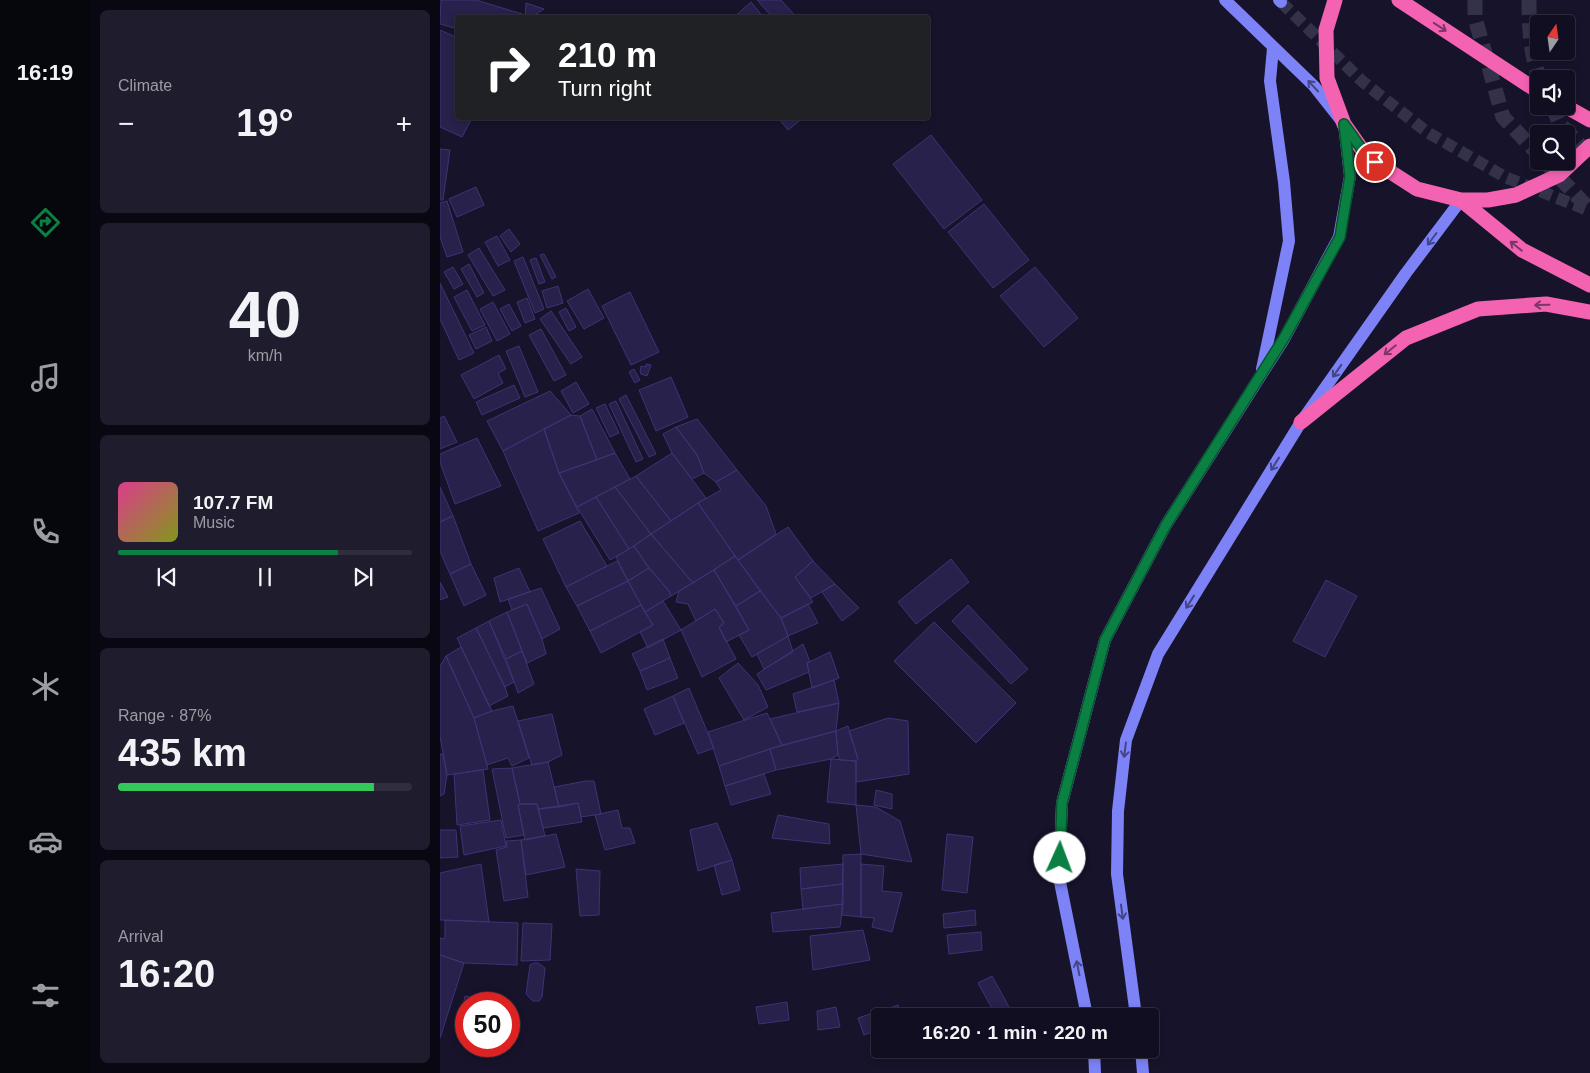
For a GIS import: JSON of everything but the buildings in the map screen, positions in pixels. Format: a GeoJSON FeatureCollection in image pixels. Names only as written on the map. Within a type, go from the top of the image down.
{"type":"FeatureCollection","features":[{"type":"Feature","properties":{"kind":"highway"},"geometry":{"type":"LineString","coordinates":[[1335,0],[1326,30],[1327,78],[1344,124],[1361,148],[1375,162],[1416,188],[1461,200],[1488,200],[1516,194],[1560,175],[1590,146]]}},
{"type":"Feature","properties":{"kind":"highway"},"geometry":{"type":"LineString","coordinates":[[1399,0],[1530,86]]}},
{"type":"Feature","properties":{"kind":"highway"},"geometry":{"type":"LineString","coordinates":[[1575,112],[1590,120]]}},
{"type":"Feature","properties":{"kind":"highway"},"geometry":{"type":"LineString","coordinates":[[1461,200],[1522,250],[1590,285]]}},
{"type":"Feature","properties":{"kind":"highway"},"geometry":{"type":"LineString","coordinates":[[1301,422],[1406,338],[1478,310],[1546,304],[1590,312]]}},
{"type":"Feature","properties":{"kind":"main road"},"geometry":{"type":"LineString","coordinates":[[1085,1008],[1059,877],[1062,803],[1105,640],[1166,525],[1284,338],[1340,237],[1350,176],[1344,124],[1314,86],[1224,0]]}},
{"type":"Feature","properties":{"kind":"main road"},"geometry":{"type":"LineString","coordinates":[[1260,376],[1289,241],[1284,182],[1270,81],[1273,48]]}},
{"type":"Feature","properties":{"kind":"main road"},"geometry":{"type":"LineString","coordinates":[[1135,1008],[1117,874],[1118,811],[1126,740],[1158,654],[1301,422],[1406,273],[1461,200]]}},
{"type":"Feature","properties":{"kind":"main road"},"geometry":{"type":"LineString","coordinates":[[1094,1058],[1095,1073]]}},
{"type":"Feature","properties":{"kind":"main road"},"geometry":{"type":"LineString","coordinates":[[1142,1058],[1143,1073]]}},
{"type":"Feature","properties":{"kind":"tunnel"},"geometry":{"type":"LineString","coordinates":[[1475,0],[1475,18],[1503,117],[1530,146]]}},
{"type":"Feature","properties":{"kind":"tunnel"},"geometry":{"type":"LineString","coordinates":[[1529,0],[1532,50],[1537,70]]}},
{"type":"Feature","properties":{"kind":"tunnel"},"geometry":{"type":"LineString","coordinates":[[1281,2],[1363,82],[1427,132],[1505,177],[1590,211]]}},
{"type":"Feature","properties":{"kind":"tunnel"},"geometry":{"type":"LineString","coordinates":[[1556,115],[1560,124],[1590,156]]}},
{"type":"Feature","properties":{"kind":"tunnel"},"geometry":{"type":"LineString","coordinates":[[1552,170],[1590,210]]}},
{"type":"Feature","properties":{"kind":"route"},"geometry":{"type":"LineString","coordinates":[[1060,858],[1062,803],[1105,640],[1166,525],[1284,338],[1340,237],[1350,176],[1344,124],[1361,148],[1375,162]]}}]}
